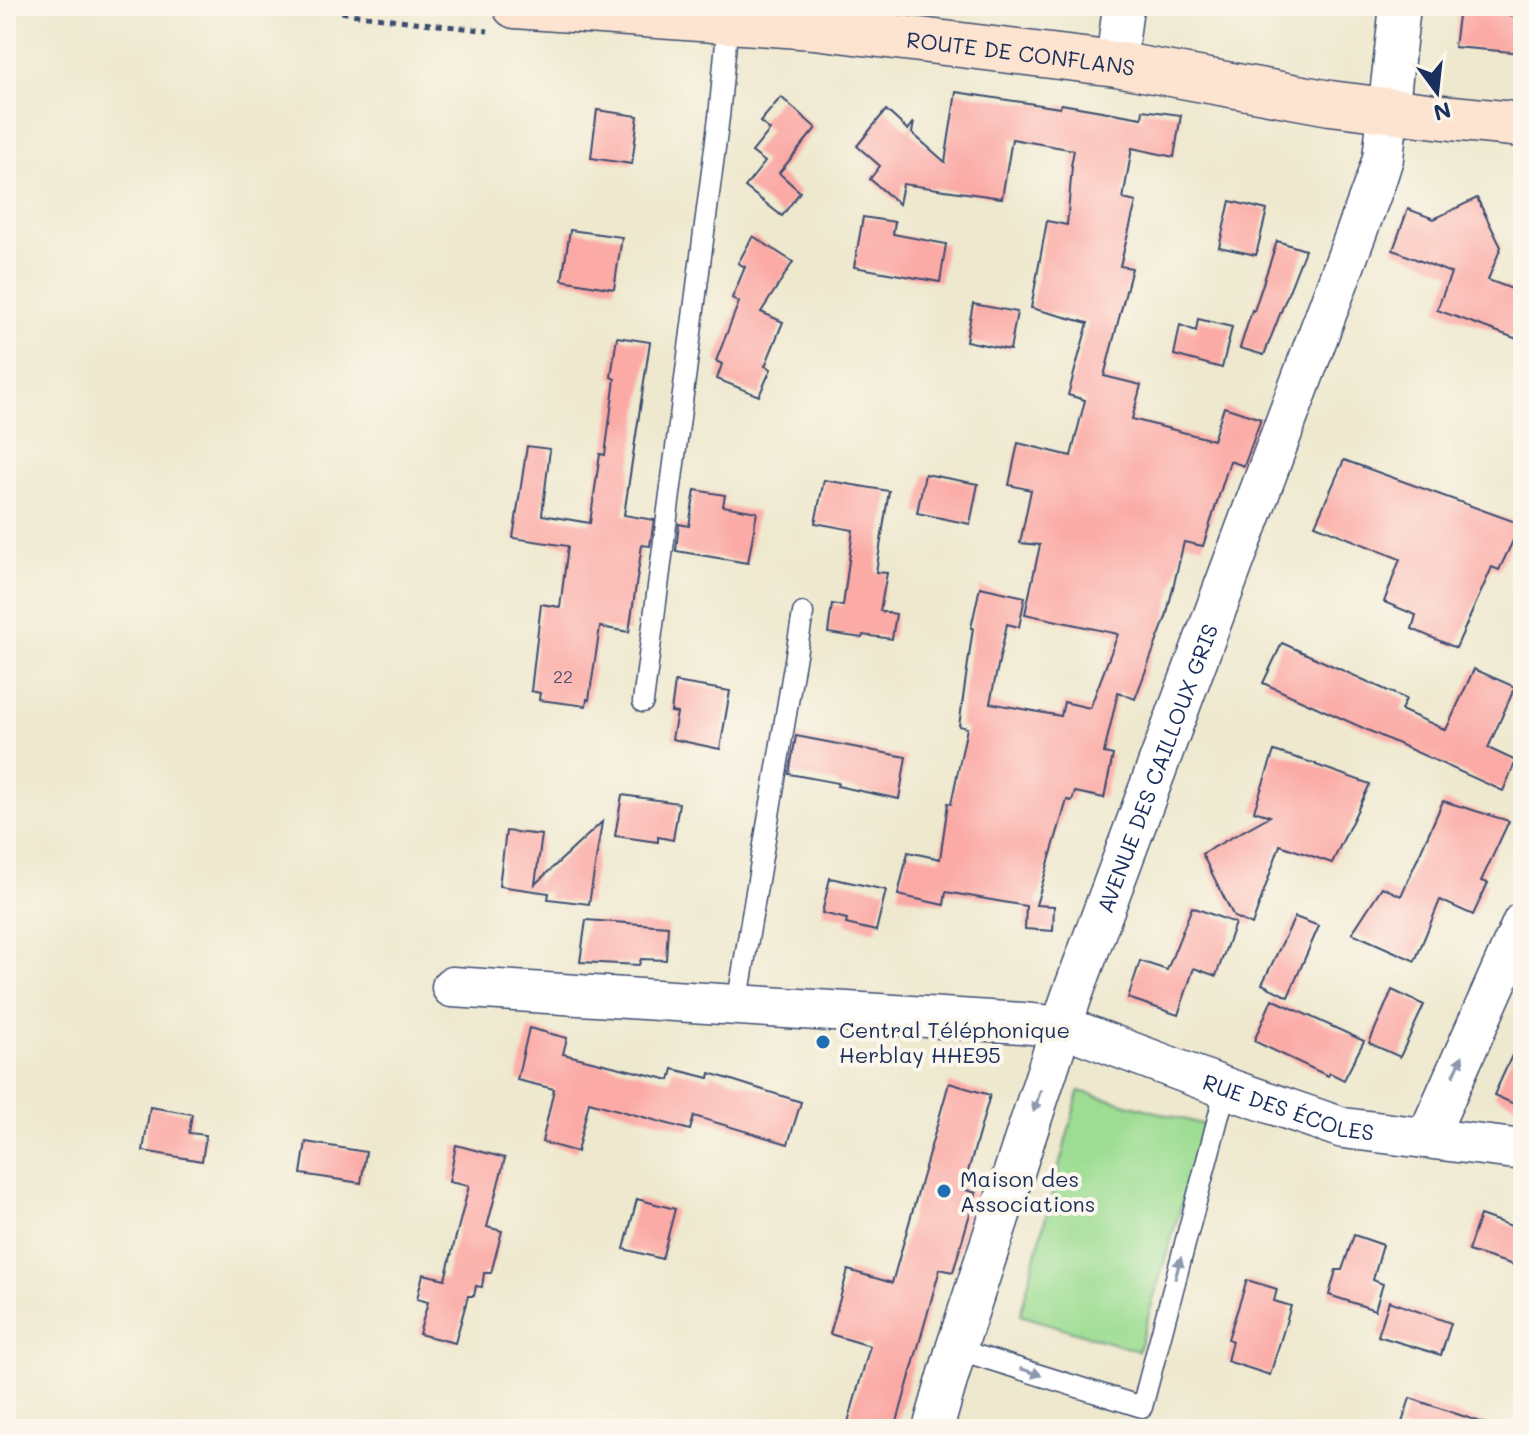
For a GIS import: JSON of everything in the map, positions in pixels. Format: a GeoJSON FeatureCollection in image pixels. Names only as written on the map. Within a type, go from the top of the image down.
{"type":"FeatureCollection","features":[{"type":"Feature","properties":{"kind":"main road","name":"ROUTE DE CONFLANS"},"geometry":{"type":"LineString","coordinates":[[515,6],[814,27],[1116,64],[1330,103],[1523,125]]}},
{"type":"Feature","properties":{"kind":"street"},"geometry":{"type":"LineString","coordinates":[[1116,64],[1123,6]]}},
{"type":"Feature","properties":{"kind":"street","name":"AVENUE DES CAILLOUX GRIS"},"geometry":{"type":"LineString","coordinates":[[933,1429],[956,1349],[1062,1027],[1376,180],[1383,158],[1400,6]]}},
{"type":"Feature","properties":{"kind":"street"},"geometry":{"type":"LineString","coordinates":[[1427,1138],[1523,922]]}},
{"type":"Feature","properties":{"kind":"street","name":"RUE DES ÉCOLES"},"geometry":{"type":"LineString","coordinates":[[452,987],[1062,1027],[1343,1128],[1523,1150]]}},
{"type":"Feature","properties":{"kind":"lane"},"geometry":{"type":"LineString","coordinates":[[643,702],[719,117],[728,21]]}},
{"type":"Feature","properties":{"kind":"lane"},"geometry":{"type":"LineString","coordinates":[[737,1005],[803,613]]}},
{"type":"Feature","properties":{"kind":"lane"},"geometry":{"type":"LineString","coordinates":[[956,1349],[1142,1407],[1226,1088]]}},
{"type":"Feature","properties":{"kind":"green space"},"geometry":{"type":"Polygon","coordinates":[[[1079,1091],[1205,1125],[1138,1351],[1020,1315],[1079,1091]]]}},
{"type":"Feature","properties":{"kind":"building"},"geometry":{"type":"Polygon","coordinates":[[[1459,8],[1523,17],[1523,53],[1454,47],[1459,8]]]}},
{"type":"Feature","properties":{"kind":"building"},"geometry":{"type":"Polygon","coordinates":[[[956,92],[1060,108],[1061,104],[1142,118],[1143,110],[1181,115],[1174,157],[1132,148],[1123,199],[1136,202],[1120,266],[1132,268],[1104,376],[1141,385],[1132,419],[1213,440],[1224,407],[1261,419],[1244,466],[1230,461],[1203,546],[1184,542],[1166,617],[1135,699],[1118,692],[1104,753],[1113,755],[1104,798],[1075,792],[1072,801],[1067,800],[1036,905],[1054,906],[1053,931],[1025,929],[1026,906],[946,892],[944,905],[898,895],[908,852],[940,859],[948,803],[951,804],[967,728],[959,726],[971,628],[980,587],[1025,597],[1019,627],[1007,624],[990,703],[1061,716],[1064,702],[1090,708],[1118,634],[1025,614],[1040,545],[1020,543],[1031,490],[1009,485],[1018,443],[1071,456],[1085,400],[1068,395],[1088,323],[1031,308],[1047,221],[1067,225],[1074,150],[1012,139],[1002,198],[903,184],[899,204],[870,179],[880,166],[857,146],[886,110],[908,130],[914,122],[912,133],[945,162],[956,92]]]}},
{"type":"Feature","properties":{"kind":"building"},"geometry":{"type":"Polygon","coordinates":[[[781,97],[816,128],[779,173],[800,192],[782,216],[745,187],[765,162],[752,152],[770,130],[760,122],[781,97]]]}},
{"type":"Feature","properties":{"kind":"building"},"geometry":{"type":"Polygon","coordinates":[[[597,110],[638,116],[632,164],[591,158],[597,110]]]}},
{"type":"Feature","properties":{"kind":"building"},"geometry":{"type":"Polygon","coordinates":[[[1477,198],[1501,247],[1488,280],[1523,293],[1523,341],[1437,310],[1451,273],[1393,250],[1408,209],[1434,219],[1477,198]]]}},
{"type":"Feature","properties":{"kind":"building"},"geometry":{"type":"Polygon","coordinates":[[[1230,201],[1267,210],[1256,255],[1219,247],[1230,201]]]}},
{"type":"Feature","properties":{"kind":"building"},"geometry":{"type":"Polygon","coordinates":[[[863,217],[895,222],[893,234],[946,244],[940,282],[854,267],[863,217]]]}},
{"type":"Feature","properties":{"kind":"building"},"geometry":{"type":"Polygon","coordinates":[[[570,230],[622,237],[614,289],[562,280],[570,230]]]}},
{"type":"Feature","properties":{"kind":"building"},"geometry":{"type":"Polygon","coordinates":[[[753,236],[793,262],[761,312],[783,322],[765,366],[771,369],[759,396],[717,379],[722,364],[716,361],[739,302],[732,298],[745,267],[738,263],[753,236]]]}},
{"type":"Feature","properties":{"kind":"building"},"geometry":{"type":"Polygon","coordinates":[[[1277,241],[1305,250],[1264,355],[1240,348],[1277,241]]]}},
{"type":"Feature","properties":{"kind":"building"},"geometry":{"type":"Polygon","coordinates":[[[973,304],[1017,312],[1010,350],[966,341],[973,304]]]}},
{"type":"Feature","properties":{"kind":"building"},"geometry":{"type":"Polygon","coordinates":[[[1198,319],[1232,327],[1222,368],[1174,355],[1180,325],[1196,331],[1198,319]]]}},
{"type":"Feature","properties":{"kind":"building"},"geometry":{"type":"Polygon","coordinates":[[[617,337],[650,342],[624,515],[654,520],[650,546],[642,545],[629,632],[600,627],[586,706],[539,700],[540,693],[531,691],[541,604],[560,607],[568,546],[513,538],[527,446],[550,449],[542,515],[590,523],[600,454],[605,455],[617,337]]]}},
{"type":"Feature","properties":{"kind":"building"},"geometry":{"type":"Polygon","coordinates":[[[1344,460],[1521,524],[1499,570],[1492,567],[1456,648],[1412,629],[1416,615],[1384,602],[1400,559],[1315,525],[1344,460]]]}},
{"type":"Feature","properties":{"kind":"building"},"geometry":{"type":"Polygon","coordinates":[[[925,474],[978,484],[970,524],[917,513],[925,474]]]}},
{"type":"Feature","properties":{"kind":"building"},"geometry":{"type":"Polygon","coordinates":[[[824,480],[889,491],[876,572],[887,573],[880,611],[896,614],[892,639],[828,633],[832,604],[843,606],[853,530],[815,523],[824,480]]]}},
{"type":"Feature","properties":{"kind":"building"},"geometry":{"type":"Polygon","coordinates":[[[695,490],[725,495],[723,506],[757,512],[748,563],[676,551],[679,524],[689,526],[695,490]]]}},
{"type":"Feature","properties":{"kind":"building"},"geometry":{"type":"Polygon","coordinates":[[[1282,643],[1406,699],[1401,710],[1446,730],[1474,669],[1515,687],[1488,748],[1516,761],[1503,791],[1263,683],[1282,643]]]}},
{"type":"Feature","properties":{"kind":"building"},"geometry":{"type":"Polygon","coordinates":[[[675,682],[730,691],[720,749],[672,739],[677,713],[671,712],[675,682]]]}},
{"type":"Feature","properties":{"kind":"building"},"geometry":{"type":"Polygon","coordinates":[[[796,736],[906,757],[899,799],[789,774],[796,736]]]}},
{"type":"Feature","properties":{"kind":"building"},"geometry":{"type":"Polygon","coordinates":[[[1274,751],[1370,784],[1332,863],[1280,845],[1252,925],[1234,917],[1202,854],[1270,816],[1254,811],[1274,751]]]}},
{"type":"Feature","properties":{"kind":"building"},"geometry":{"type":"Polygon","coordinates":[[[622,795],[679,803],[673,840],[658,837],[658,842],[615,836],[622,795]]]}},
{"type":"Feature","properties":{"kind":"building"},"geometry":{"type":"Polygon","coordinates":[[[1443,801],[1509,821],[1481,881],[1488,883],[1473,915],[1440,900],[1415,961],[1352,933],[1382,887],[1401,896],[1443,801]]]}},
{"type":"Feature","properties":{"kind":"building"},"geometry":{"type":"Polygon","coordinates":[[[602,822],[589,904],[548,899],[549,893],[499,886],[506,831],[542,835],[535,884],[602,822]]]}},
{"type":"Feature","properties":{"kind":"building"},"geometry":{"type":"Polygon","coordinates":[[[830,878],[886,890],[876,931],[846,924],[847,919],[822,913],[830,878]]]}},
{"type":"Feature","properties":{"kind":"building"},"geometry":{"type":"Polygon","coordinates":[[[1192,907],[1235,923],[1216,976],[1194,968],[1178,1015],[1128,998],[1140,961],[1167,970],[1192,907]]]}},
{"type":"Feature","properties":{"kind":"building"},"geometry":{"type":"Polygon","coordinates":[[[1295,917],[1319,926],[1288,997],[1262,984],[1295,917]]]}},
{"type":"Feature","properties":{"kind":"building"},"geometry":{"type":"Polygon","coordinates":[[[586,920],[668,926],[666,960],[641,959],[639,965],[580,962],[586,920]]]}},
{"type":"Feature","properties":{"kind":"building"},"geometry":{"type":"Polygon","coordinates":[[[1392,990],[1424,1005],[1400,1057],[1369,1043],[1392,990]]]}},
{"type":"Feature","properties":{"kind":"building"},"geometry":{"type":"Polygon","coordinates":[[[1272,999],[1364,1041],[1344,1080],[1330,1073],[1328,1076],[1254,1041],[1272,999]]]}},
{"type":"Feature","properties":{"kind":"building"},"geometry":{"type":"Polygon","coordinates":[[[529,1028],[567,1038],[563,1054],[670,1080],[673,1069],[709,1078],[710,1073],[801,1102],[788,1144],[694,1116],[690,1130],[589,1102],[577,1152],[542,1142],[554,1089],[517,1080],[529,1028]]]}},
{"type":"Feature","properties":{"kind":"building"},"geometry":{"type":"Polygon","coordinates":[[[1523,1031],[1523,1108],[1494,1095],[1523,1031]]]}},
{"type":"Feature","properties":{"kind":"building"},"geometry":{"type":"Polygon","coordinates":[[[949,1083],[990,1095],[963,1189],[976,1193],[953,1272],[940,1269],[895,1429],[846,1429],[870,1346],[830,1334],[848,1270],[892,1283],[949,1083]]]}},
{"type":"Feature","properties":{"kind":"building"},"geometry":{"type":"Polygon","coordinates":[[[150,1107],[192,1114],[189,1133],[206,1135],[202,1161],[143,1151],[150,1107]]]}},
{"type":"Feature","properties":{"kind":"building"},"geometry":{"type":"Polygon","coordinates":[[[306,1142],[366,1152],[361,1183],[301,1174],[306,1142]]]}},
{"type":"Feature","properties":{"kind":"building"},"geometry":{"type":"Polygon","coordinates":[[[456,1145],[505,1158],[487,1227],[502,1231],[491,1273],[484,1273],[482,1287],[476,1286],[474,1296],[468,1296],[455,1343],[419,1334],[428,1302],[417,1299],[423,1274],[445,1279],[469,1186],[449,1182],[456,1145]]]}},
{"type":"Feature","properties":{"kind":"building"},"geometry":{"type":"Polygon","coordinates":[[[637,1199],[675,1209],[662,1259],[624,1249],[637,1199]]]}},
{"type":"Feature","properties":{"kind":"building"},"geometry":{"type":"Polygon","coordinates":[[[1480,1215],[1523,1230],[1514,1265],[1468,1251],[1480,1215]]]}},
{"type":"Feature","properties":{"kind":"building"},"geometry":{"type":"Polygon","coordinates":[[[1354,1235],[1383,1245],[1373,1280],[1383,1284],[1375,1310],[1329,1295],[1336,1270],[1342,1270],[1354,1235]]]}},
{"type":"Feature","properties":{"kind":"building"},"geometry":{"type":"Polygon","coordinates":[[[1247,1280],[1277,1289],[1274,1301],[1291,1306],[1270,1375],[1227,1361],[1232,1341],[1228,1339],[1247,1280]]]}},
{"type":"Feature","properties":{"kind":"building"},"geometry":{"type":"Polygon","coordinates":[[[1389,1301],[1451,1323],[1441,1355],[1378,1336],[1389,1301]]]}},
{"type":"Feature","properties":{"kind":"building"},"geometry":{"type":"Polygon","coordinates":[[[1410,1398],[1489,1425],[1488,1429],[1400,1429],[1410,1398]]]}},
{"type":"Feature","properties":{"kind":"place","name":"Central Téléphonique Herblay HHE95"},"geometry":{"type":"Point","coordinates":[823,1042]}},
{"type":"Feature","properties":{"kind":"place","name":"Maison des Associations"},"geometry":{"type":"Point","coordinates":[944,1191]}}]}
